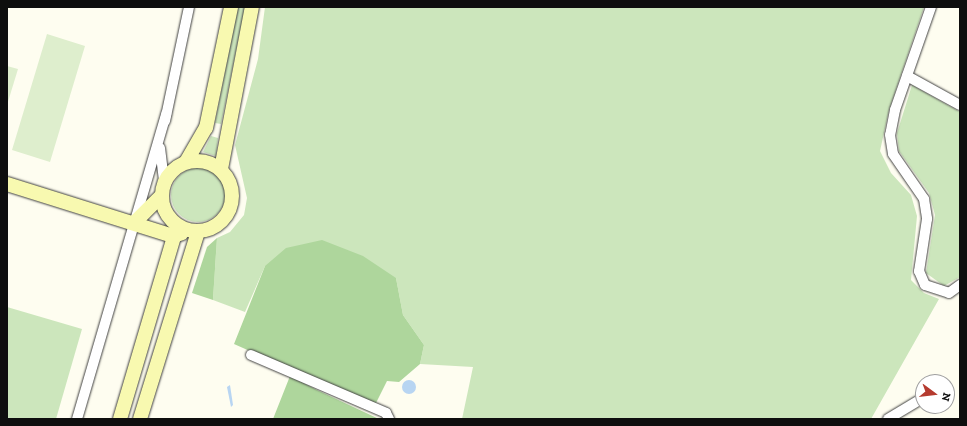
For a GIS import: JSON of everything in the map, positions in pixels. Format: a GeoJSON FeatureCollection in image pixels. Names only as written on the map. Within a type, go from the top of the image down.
{"type":"FeatureCollection","features":[{"type":"Feature","properties":{"kind":"main road"},"geometry":{"type":"LineString","coordinates":[[186,162],[206,128],[231,7]]}},
{"type":"Feature","properties":{"kind":"main road"},"geometry":{"type":"LineString","coordinates":[[221,169],[252,7]]}},
{"type":"Feature","properties":{"kind":"main road"},"geometry":{"type":"LineString","coordinates":[[7,184],[135,222],[184,231],[218,225],[230,208],[232,187],[221,169],[204,161],[186,162],[173,169],[164,182],[161,196],[165,213],[184,231]]}},
{"type":"Feature","properties":{"kind":"main road"},"geometry":{"type":"LineString","coordinates":[[135,222],[161,196]]}},
{"type":"Feature","properties":{"kind":"main road"},"geometry":{"type":"LineString","coordinates":[[120,419],[184,231]]}},
{"type":"Feature","properties":{"kind":"main road"},"geometry":{"type":"LineString","coordinates":[[140,419],[184,231]]}},
{"type":"Feature","properties":{"kind":"street"},"geometry":{"type":"LineString","coordinates":[[164,182],[159,158],[166,114],[189,7]]}},
{"type":"Feature","properties":{"kind":"street"},"geometry":{"type":"LineString","coordinates":[[931,7],[907,76],[890,135],[893,154],[924,199],[927,219],[919,271],[925,285],[936,291],[949,293],[960,285]]}},
{"type":"Feature","properties":{"kind":"street"},"geometry":{"type":"LineString","coordinates":[[907,76],[960,105]]}},
{"type":"Feature","properties":{"kind":"street"},"geometry":{"type":"LineString","coordinates":[[77,419],[166,114]]}},
{"type":"Feature","properties":{"kind":"street"},"geometry":{"type":"LineString","coordinates":[[251,355],[386,414],[389,419]]}},
{"type":"Feature","properties":{"kind":"street"},"geometry":{"type":"LineString","coordinates":[[888,419],[915,403]]}},
{"type":"Feature","properties":{"kind":"green space"},"geometry":{"type":"Polygon","coordinates":[[[238,7],[245,7],[221,124],[215,123],[238,7]]]}},
{"type":"Feature","properties":{"kind":"green space"},"geometry":{"type":"Polygon","coordinates":[[[265,7],[924,7],[889,110],[880,151],[891,173],[911,195],[917,216],[911,280],[924,293],[939,299],[871,419],[462,419],[473,367],[420,364],[424,345],[403,315],[396,278],[265,266],[245,312],[213,300],[217,238],[230,232],[244,215],[247,198],[235,145],[258,59],[265,7]]]}},
{"type":"Feature","properties":{"kind":"green space"},"geometry":{"type":"Polygon","coordinates":[[[47,34],[85,46],[50,162],[12,150],[47,34]]]}},
{"type":"Feature","properties":{"kind":"green space"},"geometry":{"type":"Polygon","coordinates":[[[7,66],[18,69],[7,105],[7,66]]]}},
{"type":"Feature","properties":{"kind":"green space"},"geometry":{"type":"Polygon","coordinates":[[[912,85],[960,112],[960,277],[944,286],[926,273],[935,215],[929,193],[899,151],[897,133],[912,85]]]}},
{"type":"Feature","properties":{"kind":"green space"},"geometry":{"type":"Polygon","coordinates":[[[211,136],[218,138],[216,156],[203,152],[211,136]]]}},
{"type":"Feature","properties":{"kind":"green space"},"geometry":{"type":"Polygon","coordinates":[[[193,168],[203,168],[213,172],[221,180],[225,190],[225,200],[221,210],[213,218],[203,222],[193,222],[183,218],[175,210],[171,200],[171,190],[175,180],[183,172],[193,168]]]}},
{"type":"Feature","properties":{"kind":"green space"},"geometry":{"type":"Polygon","coordinates":[[[217,238],[213,300],[192,293],[207,247],[217,238]]]}},
{"type":"Feature","properties":{"kind":"green space"},"geometry":{"type":"Polygon","coordinates":[[[322,240],[363,256],[396,278],[403,315],[424,345],[420,364],[399,382],[387,381],[376,403],[348,395],[234,344],[265,266],[286,248],[322,240]]]}},
{"type":"Feature","properties":{"kind":"green space"},"geometry":{"type":"Polygon","coordinates":[[[7,307],[82,329],[56,419],[7,419],[7,307]]]}},
{"type":"Feature","properties":{"kind":"green space"},"geometry":{"type":"Polygon","coordinates":[[[290,376],[317,390],[379,419],[273,419],[290,376]]]}},
{"type":"Feature","properties":{"kind":"water"},"geometry":{"type":"Polygon","coordinates":[[[409,380],[414,382],[416,387],[414,392],[409,394],[404,392],[402,387],[404,382],[409,380]]]}},
{"type":"Feature","properties":{"kind":"water"},"geometry":{"type":"Polygon","coordinates":[[[230,385],[233,405],[231,407],[227,387],[230,385]]]}}]}
